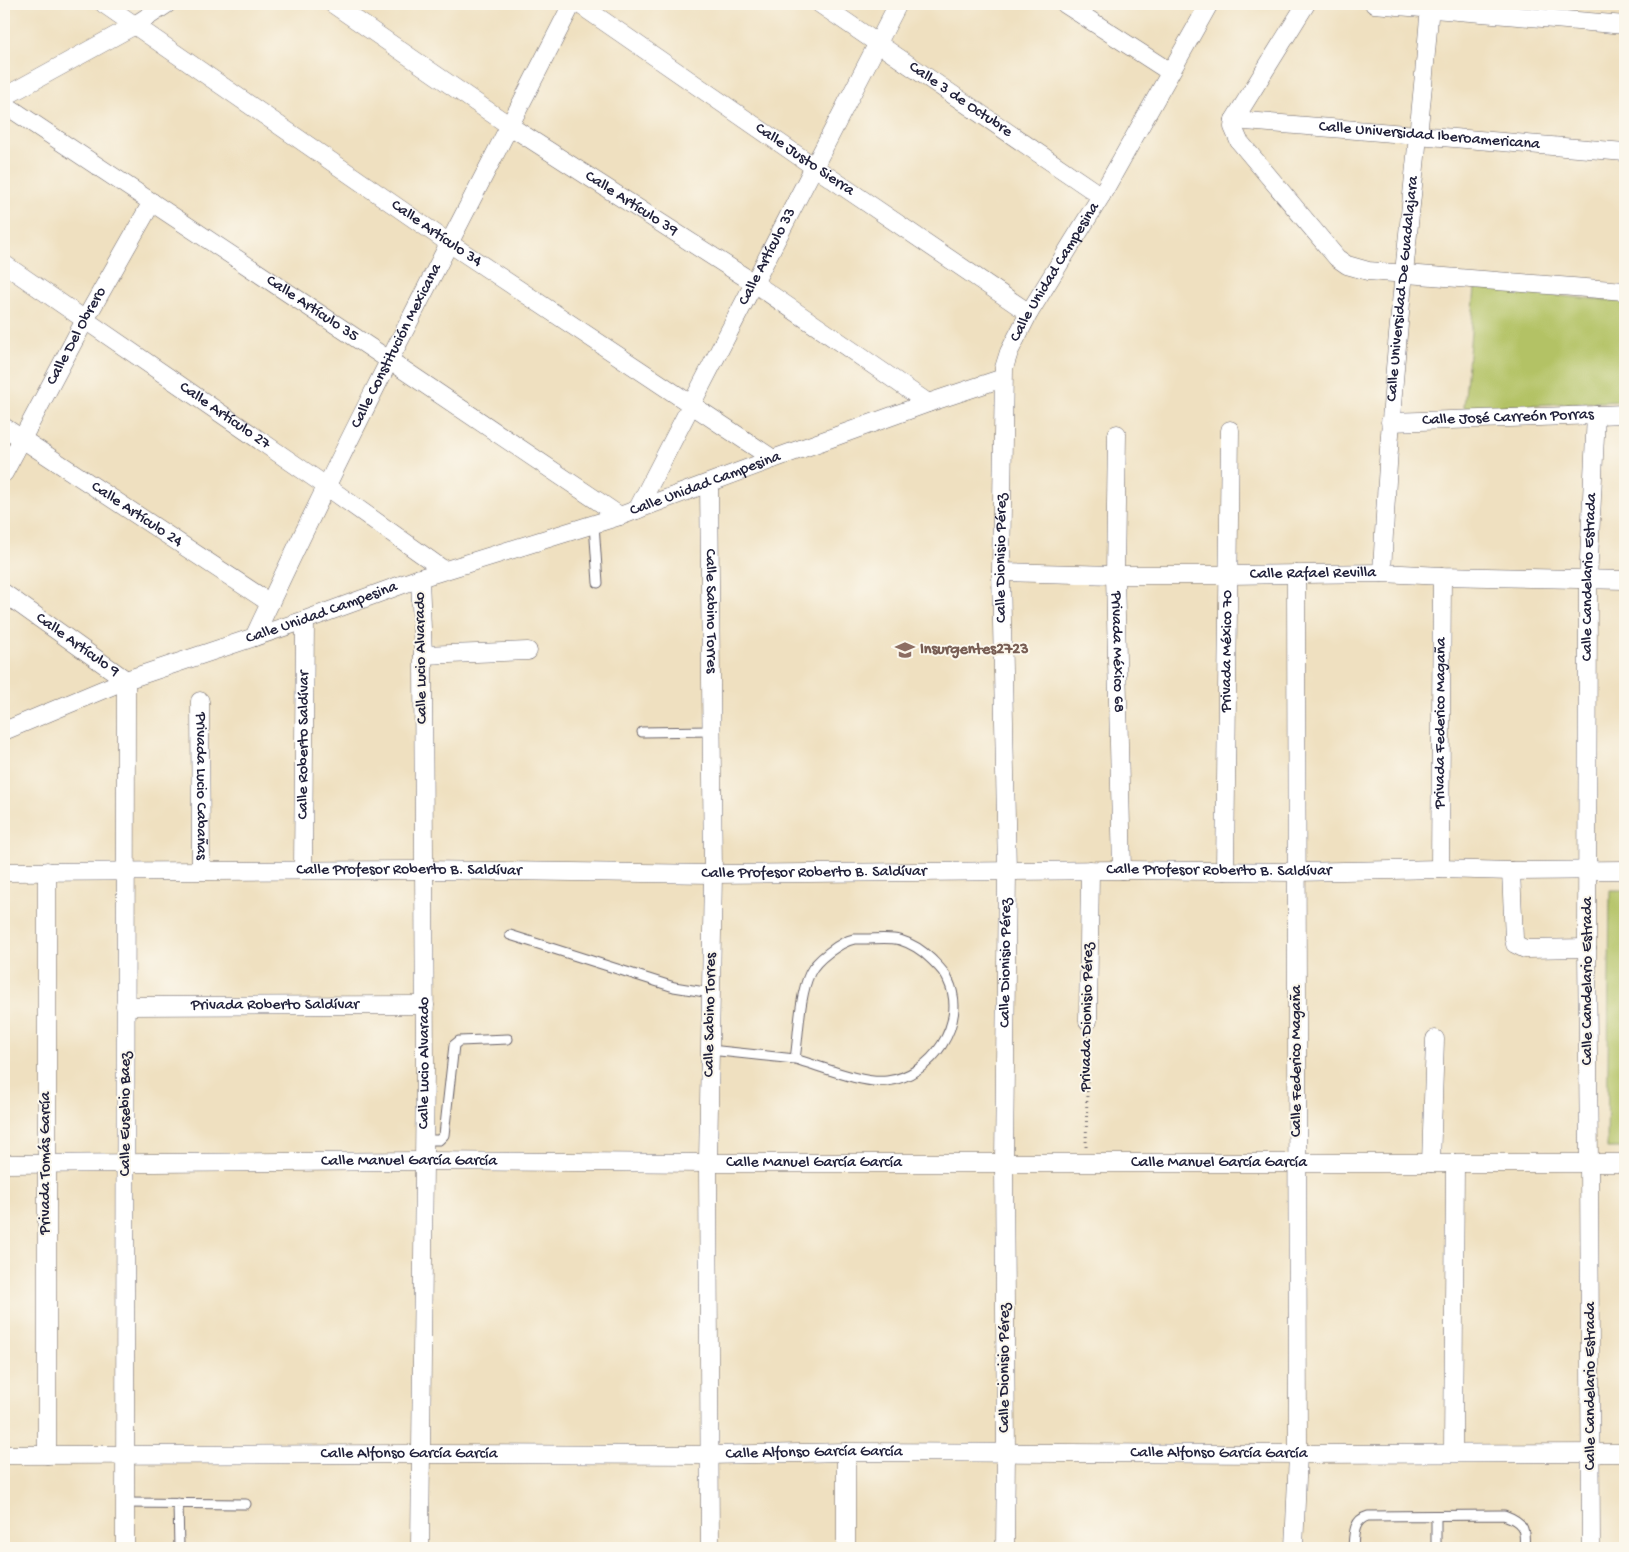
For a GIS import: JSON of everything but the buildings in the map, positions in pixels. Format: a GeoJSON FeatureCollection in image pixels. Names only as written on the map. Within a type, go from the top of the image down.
{"type":"FeatureCollection","features":[{"type":"Feature","properties":{"kind":"street","name":"Calle Artículo 34"},"geometry":{"type":"LineString","coordinates":[[104,4],[449,243],[773,459]]}},
{"type":"Feature","properties":{"kind":"street"},"geometry":{"type":"LineString","coordinates":[[4,97],[136,25],[167,4]]}},
{"type":"Feature","properties":{"kind":"street","name":"Calle Artículo 39"},"geometry":{"type":"LineString","coordinates":[[333,4],[510,126],[754,283],[928,403]]}},
{"type":"Feature","properties":{"kind":"street","name":"Calle Constitución Mexicana"},"geometry":{"type":"LineString","coordinates":[[254,637],[389,360],[572,4]]}},
{"type":"Feature","properties":{"kind":"street","name":"Calle Justo Sierra"},"geometry":{"type":"LineString","coordinates":[[579,4],[1029,313]]}},
{"type":"Feature","properties":{"kind":"street","name":"Calle 3 de Octubre"},"geometry":{"type":"LineString","coordinates":[[820,4],[1101,196]]}},
{"type":"Feature","properties":{"kind":"street","name":"Calle Artículo 33"},"geometry":{"type":"LineString","coordinates":[[629,513],[691,404],[898,4]]}},
{"type":"Feature","properties":{"kind":"street"},"geometry":{"type":"LineString","coordinates":[[1065,4],[1170,72]]}},
{"type":"Feature","properties":{"kind":"street","name":"Calle Unidad Campesina"},"geometry":{"type":"LineString","coordinates":[[4,731],[126,680],[305,620],[444,570],[629,513],[928,403],[1003,378],[1006,359],[1029,313],[1101,196],[1209,4]]}},
{"type":"Feature","properties":{"kind":"street"},"geometry":{"type":"LineString","coordinates":[[1306,4],[1234,120],[1234,127],[1239,141],[1338,258],[1356,269],[1368,271],[1625,291]]}},
{"type":"Feature","properties":{"kind":"street"},"geometry":{"type":"LineString","coordinates":[[1374,4],[1430,6],[1625,25]]}},
{"type":"Feature","properties":{"kind":"street","name":"Calle Universidad De Guadalajara"},"geometry":{"type":"LineString","coordinates":[[1382,574],[1390,422],[1430,6]]}},
{"type":"Feature","properties":{"kind":"street","name":"Calle Artículo 35"},"geometry":{"type":"LineString","coordinates":[[4,104],[389,360],[629,513]]}},
{"type":"Feature","properties":{"kind":"street","name":"Calle Universidad Iberoamericana"},"geometry":{"type":"LineString","coordinates":[[1234,120],[1625,152]]}},
{"type":"Feature","properties":{"kind":"street","name":"Calle Del Obrero"},"geometry":{"type":"LineString","coordinates":[[4,473],[85,320],[152,202]]}},
{"type":"Feature","properties":{"kind":"street","name":"Calle Artículo 27"},"geometry":{"type":"LineString","coordinates":[[4,264],[326,486],[444,570]]}},
{"type":"Feature","properties":{"kind":"street","name":"Calle Dionisio Pérez"},"geometry":{"type":"LineString","coordinates":[[1003,378],[1001,572],[1006,871],[1004,1163],[1005,1548]]}},
{"type":"Feature","properties":{"kind":"street","name":"Calle José Carreón Porras"},"geometry":{"type":"LineString","coordinates":[[1390,422],[1625,414]]}},
{"type":"Feature","properties":{"kind":"street","name":"Calle Candelario Estrada"},"geometry":{"type":"LineString","coordinates":[[1591,1548],[1590,1163],[1586,948],[1588,580],[1596,415]]}},
{"type":"Feature","properties":{"kind":"street","name":"Calle Artículo 24"},"geometry":{"type":"LineString","coordinates":[[4,427],[270,603]]}},
{"type":"Feature","properties":{"kind":"street","name":"Privada México 70"},"geometry":{"type":"LineString","coordinates":[[1225,871],[1230,430]]}},
{"type":"Feature","properties":{"kind":"street","name":"Privada México 68"},"geometry":{"type":"LineString","coordinates":[[1117,434],[1114,575],[1122,870]]}},
{"type":"Feature","properties":{"kind":"street","name":"Calle Sabino Torres"},"geometry":{"type":"LineString","coordinates":[[709,483],[713,874],[708,1163],[710,1548]]}},
{"type":"Feature","properties":{"kind":"street","name":"Calle Rafael Revilla"},"geometry":{"type":"LineString","coordinates":[[1001,572],[1229,576],[1382,574],[1625,580]]}},
{"type":"Feature","properties":{"kind":"street","name":"Calle Federico Magaña"},"geometry":{"type":"LineString","coordinates":[[1294,1548],[1298,1454],[1296,574]]}},
{"type":"Feature","properties":{"kind":"street","name":"Privada Federico Magaña"},"geometry":{"type":"LineString","coordinates":[[1440,869],[1442,576]]}},
{"type":"Feature","properties":{"kind":"street","name":"Calle Lucio Alvarado"},"geometry":{"type":"LineString","coordinates":[[420,578],[424,655],[424,1161],[420,1548]]}},
{"type":"Feature","properties":{"kind":"street","name":"Calle Artículo 9"},"geometry":{"type":"LineString","coordinates":[[4,593],[126,680]]}},
{"type":"Feature","properties":{"kind":"street","name":"Calle Roberto Saldívar"},"geometry":{"type":"LineString","coordinates":[[303,870],[305,620]]}},
{"type":"Feature","properties":{"kind":"street"},"geometry":{"type":"LineString","coordinates":[[424,655],[528,651]]}},
{"type":"Feature","properties":{"kind":"street","name":"Calle Eusebio Baez"},"geometry":{"type":"LineString","coordinates":[[125,1548],[126,680]]}},
{"type":"Feature","properties":{"kind":"street","name":"Privada Lucio Cabañas"},"geometry":{"type":"LineString","coordinates":[[200,701],[201,870]]}},
{"type":"Feature","properties":{"kind":"street","name":"Calle Profesor Roberto B. Saldívar"},"geometry":{"type":"LineString","coordinates":[[4,872],[424,870],[713,874],[1090,870],[1296,872],[1440,869],[1511,872],[1625,870]]}},
{"type":"Feature","properties":{"kind":"street","name":"Privada Dionisio Pérez"},"geometry":{"type":"LineString","coordinates":[[1088,1020],[1090,870]]}},
{"type":"Feature","properties":{"kind":"street","name":"Privada Tomás García"},"geometry":{"type":"LineString","coordinates":[[47,871],[47,1455]]}},
{"type":"Feature","properties":{"kind":"street"},"geometry":{"type":"LineString","coordinates":[[1511,872],[1515,944],[1525,949],[1586,948]]}},
{"type":"Feature","properties":{"kind":"street","name":"Privada Roberto Saldívar"},"geometry":{"type":"LineString","coordinates":[[125,1006],[424,1005]]}},
{"type":"Feature","properties":{"kind":"street"},"geometry":{"type":"LineString","coordinates":[[1431,1163],[1435,1039]]}},
{"type":"Feature","properties":{"kind":"street","name":"Calle Manuel García García"},"geometry":{"type":"LineString","coordinates":[[4,1164],[424,1161],[708,1163],[1625,1163]]}},
{"type":"Feature","properties":{"kind":"street"},"geometry":{"type":"LineString","coordinates":[[1453,1453],[1455,1163]]}},
{"type":"Feature","properties":{"kind":"street"},"geometry":{"type":"LineString","coordinates":[[846,1452],[846,1548]]}},
{"type":"Feature","properties":{"kind":"street","name":"Calle Alfonso García García"},"geometry":{"type":"LineString","coordinates":[[4,1456],[125,1454],[709,1455],[846,1452],[1625,1453]]}},
{"type":"Feature","properties":{"kind":"lane"},"geometry":{"type":"LineString","coordinates":[[594,524],[598,584]]}},
{"type":"Feature","properties":{"kind":"lane"},"geometry":{"type":"LineString","coordinates":[[642,732],[712,731]]}},
{"type":"Feature","properties":{"kind":"lane"},"geometry":{"type":"LineString","coordinates":[[510,935],[674,987],[711,993]]}},
{"type":"Feature","properties":{"kind":"lane"},"geometry":{"type":"LineString","coordinates":[[710,1050],[795,1059],[863,1079],[886,1081],[906,1077],[929,1062],[946,1039],[953,1020],[953,998],[948,979],[920,948],[898,940],[854,939],[840,944],[811,971],[805,985],[795,1059]]}},
{"type":"Feature","properties":{"kind":"lane"},"geometry":{"type":"LineString","coordinates":[[424,1140],[439,1140],[444,1135],[453,1047],[456,1043],[459,1041],[508,1039]]}},
{"type":"Feature","properties":{"kind":"lane"},"geometry":{"type":"LineString","coordinates":[[125,1503],[246,1504]]}},
{"type":"Feature","properties":{"kind":"lane"},"geometry":{"type":"LineString","coordinates":[[178,1503],[179,1548]]}},
{"type":"Feature","properties":{"kind":"lane"},"geometry":{"type":"LineString","coordinates":[[1354,1548],[1354,1530],[1361,1518],[1368,1516],[1504,1515],[1522,1525],[1525,1534],[1524,1548]]}},
{"type":"Feature","properties":{"kind":"lane"},"geometry":{"type":"LineString","coordinates":[[1436,1516],[1436,1548]]}},
{"type":"Feature","properties":{"kind":"path","name":"Privada Dionisio Pérez"},"geometry":{"type":"LineString","coordinates":[[1086,1163],[1088,1020]]}},
{"type":"Feature","properties":{"kind":"green space"},"geometry":{"type":"Polygon","coordinates":[[[1475,288],[1625,302],[1625,401],[1464,408],[1475,288]]]}},
{"type":"Feature","properties":{"kind":"green space"},"geometry":{"type":"Polygon","coordinates":[[[1610,890],[1625,890],[1625,1148],[1607,1148],[1610,890]]]}},
{"type":"Feature","properties":{"kind":"place","name":"Insurgentes2723"},"geometry":{"type":"Point","coordinates":[905,650]}}]}
